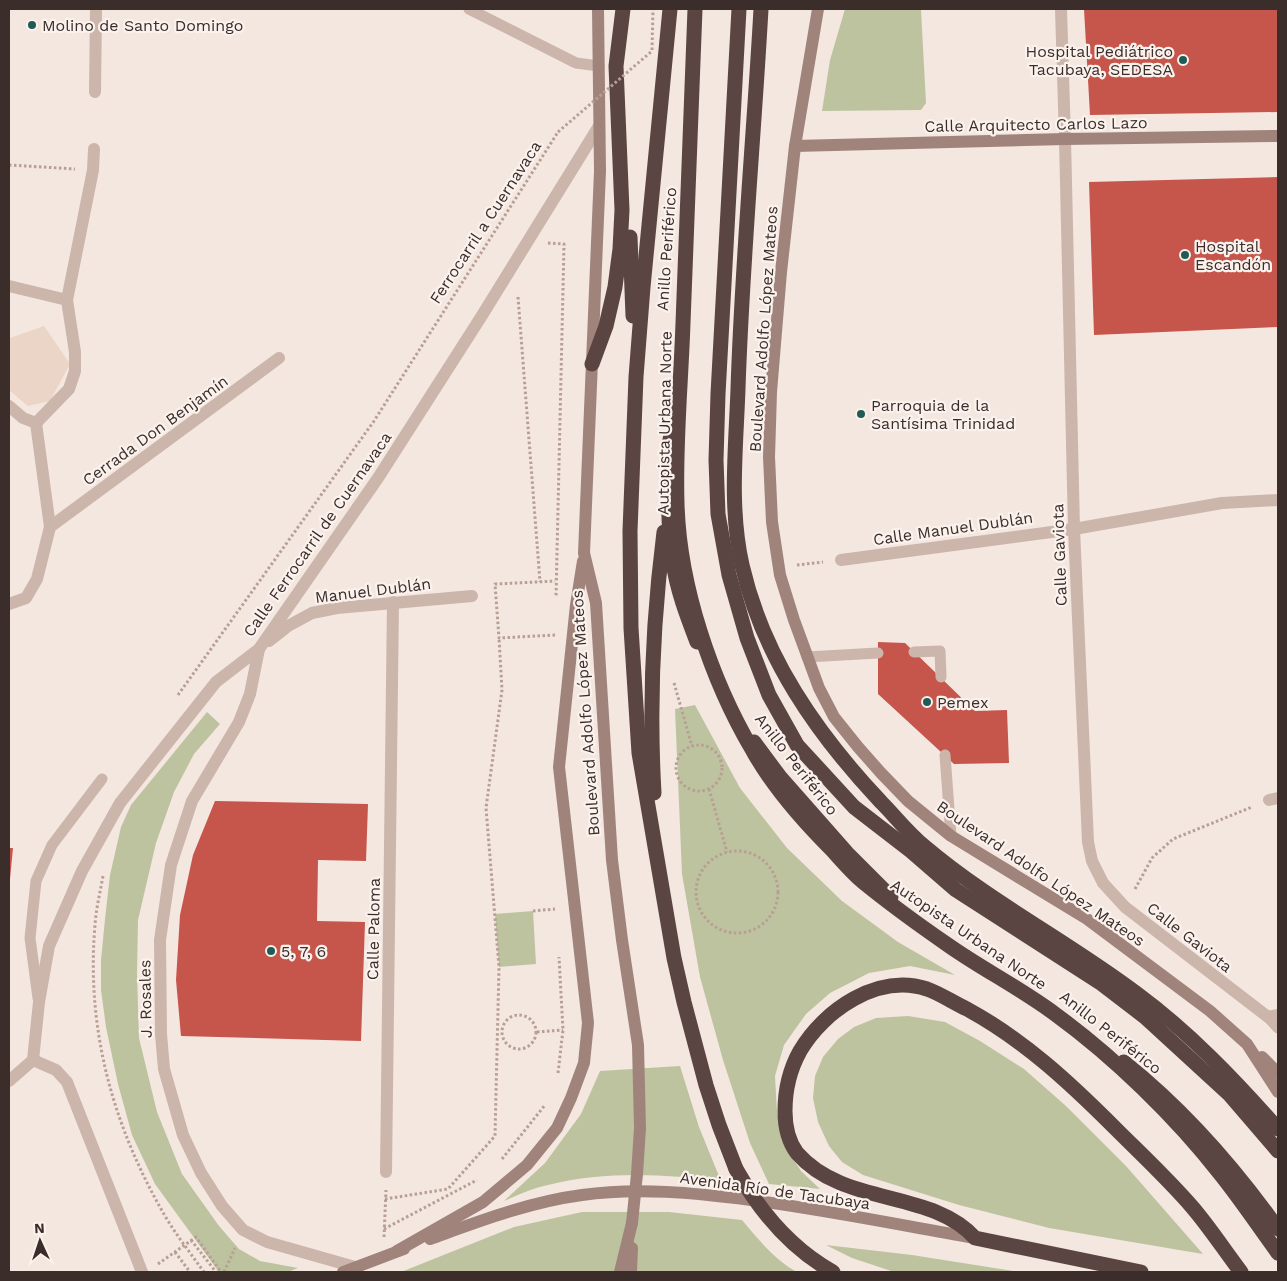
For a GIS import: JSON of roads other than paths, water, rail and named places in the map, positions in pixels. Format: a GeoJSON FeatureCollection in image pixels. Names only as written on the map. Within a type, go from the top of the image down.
{"type":"FeatureCollection","features":[{"type":"Feature","properties":{"kind":"highway"},"geometry":{"type":"LineString","coordinates":[[670,9],[636,377],[630,531],[631,628],[639,753],[674,958],[695,1045],[718,1125],[736,1169],[758,1204],[779,1230],[814,1262],[833,1272]]}},
{"type":"Feature","properties":{"kind":"highway","name":"Anillo Periférico"},"geometry":{"type":"LineString","coordinates":[[696,9],[696,86],[672,394],[668,496],[673,563],[679,590],[699,647],[732,709],[780,777],[847,853],[888,895],[937,934],[1032,993],[1083,1028],[1128,1064],[1216,1148],[1278,1228]]}},
{"type":"Feature","properties":{"kind":"highway","name":"Autopista Urbana Norte"},"geometry":{"type":"LineString","coordinates":[[696,9],[678,417],[676,504],[684,561],[700,631],[734,716],[754,754],[776,786],[814,833],[861,880],[948,945],[1054,1013],[1098,1049],[1144,1091],[1220,1173],[1278,1253]]}},
{"type":"Feature","properties":{"kind":"highway","name":"Autopista Urbana Norte"},"geometry":{"type":"LineString","coordinates":[[739,9],[718,394],[716,460],[718,514],[729,575],[747,638],[769,695],[797,745],[854,807],[911,851],[956,890],[1102,984],[1145,1017],[1230,1095],[1278,1151]]}},
{"type":"Feature","properties":{"kind":"highway"},"geometry":{"type":"LineString","coordinates":[[762,9],[740,333],[734,490],[741,562],[751,599],[764,634],[785,676],[809,715],[832,746],[856,775],[922,844],[992,898],[1062,941],[1137,993],[1196,1043],[1247,1094],[1278,1129]]}},
{"type":"Feature","properties":{"kind":"highway"},"geometry":{"type":"LineString","coordinates":[[622,16],[627,104],[631,287],[636,377]]}},
{"type":"Feature","properties":{"kind":"highway"},"geometry":{"type":"LineString","coordinates":[[592,364],[606,326],[615,287],[620,249],[622,210],[616,66],[622,16]]}},
{"type":"Feature","properties":{"kind":"highway"},"geometry":{"type":"LineString","coordinates":[[659,868],[653,791],[652,712],[655,626],[668,496]]}},
{"type":"Feature","properties":{"kind":"highway"},"geometry":{"type":"LineString","coordinates":[[1141,1272],[975,1238],[964,1226],[948,1217],[852,1187],[822,1174],[797,1152],[789,1140],[785,1123],[785,1100],[790,1073],[810,1037],[834,1012],[850,1001],[868,992],[886,987],[908,986],[926,989],[988,1021],[1050,1065],[1080,1093],[1193,1209],[1241,1272]]}},
{"type":"Feature","properties":{"kind":"main road","name":"Boulevard Adolfo López Mateos"},"geometry":{"type":"LineString","coordinates":[[598,9],[600,172],[584,554],[596,603],[612,860],[638,1045],[640,1120],[632,1223]]}},
{"type":"Feature","properties":{"kind":"main road","name":"Boulevard Adolfo López Mateos"},"geometry":{"type":"LineString","coordinates":[[818,9],[795,146],[781,272],[771,392],[769,457],[772,522],[779,567],[794,620],[819,688],[834,717],[880,774],[908,801],[951,836],[1087,919],[1210,1011],[1247,1044],[1278,1092]]}},
{"type":"Feature","properties":{"kind":"main road","name":"Calle Arquitecto Carlos Lazo"},"geometry":{"type":"LineString","coordinates":[[795,146],[1278,136]]}},
{"type":"Feature","properties":{"kind":"main road"},"geometry":{"type":"LineString","coordinates":[[398,1251],[484,1202],[527,1164],[558,1128],[584,1063],[588,1023],[560,767],[576,605],[584,554]]}},
{"type":"Feature","properties":{"kind":"main road"},"geometry":{"type":"LineString","coordinates":[[1247,1044],[1278,1073]]}},
{"type":"Feature","properties":{"kind":"main road","name":"Avenida Río de Tacubaya"},"geometry":{"type":"LineString","coordinates":[[343,1272],[533,1204],[582,1194],[620,1191],[702,1194],[780,1204],[975,1238]]}},
{"type":"Feature","properties":{"kind":"main road"},"geometry":{"type":"LineString","coordinates":[[620,1272],[632,1223]]}},
{"type":"Feature","properties":{"kind":"main road"},"geometry":{"type":"LineString","coordinates":[[631,1272],[632,1223]]}},
{"type":"Feature","properties":{"kind":"street"},"geometry":{"type":"LineString","coordinates":[[95,92],[96,9]]}},
{"type":"Feature","properties":{"kind":"street","name":"Calle Gaviota"},"geometry":{"type":"LineString","coordinates":[[1060,9],[1066,139],[1074,529],[1088,842],[1092,860],[1103,883],[1125,907],[1273,1016]]}},
{"type":"Feature","properties":{"kind":"street","name":"Calle Ferrocarril de Cuernavaca"},"geometry":{"type":"LineString","coordinates":[[33,1060],[39,1002],[49,946],[82,871],[120,803],[216,682],[259,649],[378,478],[481,317],[599,126]]}},
{"type":"Feature","properties":{"kind":"street"},"geometry":{"type":"LineString","coordinates":[[36,423],[69,389],[75,371],[75,352],[67,300],[93,170],[94,149]]}},
{"type":"Feature","properties":{"kind":"street"},"geometry":{"type":"LineString","coordinates":[[9,286],[67,300]]}},
{"type":"Feature","properties":{"kind":"street","name":"Cerrada Don Benjamín"},"geometry":{"type":"LineString","coordinates":[[50,527],[279,358]]}},
{"type":"Feature","properties":{"kind":"street"},"geometry":{"type":"LineString","coordinates":[[9,406],[23,418],[36,423]]}},
{"type":"Feature","properties":{"kind":"street"},"geometry":{"type":"LineString","coordinates":[[9,604],[26,598],[37,579],[50,527],[36,423]]}},
{"type":"Feature","properties":{"kind":"street","name":"Calle Manuel Dublán"},"geometry":{"type":"LineString","coordinates":[[841,560],[1074,529],[1222,503],[1278,500]]}},
{"type":"Feature","properties":{"kind":"street","name":"Manuel Dublán"},"geometry":{"type":"LineString","coordinates":[[259,649],[288,626],[312,613],[337,608],[393,602],[472,596]]}},
{"type":"Feature","properties":{"kind":"street","name":"Calle Paloma"},"geometry":{"type":"LineString","coordinates":[[386,1172],[393,602]]}},
{"type":"Feature","properties":{"kind":"street","name":"J. Rosales"},"geometry":{"type":"LineString","coordinates":[[259,649],[250,694],[239,722],[192,801],[171,865],[160,940],[161,1034],[164,1069],[184,1136],[201,1173],[222,1206],[243,1230],[267,1242],[355,1267]]}},
{"type":"Feature","properties":{"kind":"street"},"geometry":{"type":"LineString","coordinates":[[9,1081],[33,1060],[56,1070],[67,1082],[146,1271]]}},
{"type":"Feature","properties":{"kind":"lane"},"geometry":{"type":"LineString","coordinates":[[469,9],[576,63],[599,66]]}},
{"type":"Feature","properties":{"kind":"lane"},"geometry":{"type":"LineString","coordinates":[[914,652],[940,651],[941,677]]}},
{"type":"Feature","properties":{"kind":"lane"},"geometry":{"type":"LineString","coordinates":[[807,657],[878,654]]}},
{"type":"Feature","properties":{"kind":"lane"},"geometry":{"type":"LineString","coordinates":[[945,755],[951,836]]}},
{"type":"Feature","properties":{"kind":"lane"},"geometry":{"type":"LineString","coordinates":[[39,1002],[30,938],[36,881],[52,844],[102,779]]}},
{"type":"Feature","properties":{"kind":"lane"},"geometry":{"type":"LineString","coordinates":[[1273,1016],[1278,1028]]}},
{"type":"Feature","properties":{"kind":"place","name":"Molino de Santo Domingo"},"geometry":{"type":"Point","coordinates":[32,25]}},
{"type":"Feature","properties":{"kind":"place","name":"Hospital Pediátrico Tacubaya, SEDESA"},"geometry":{"type":"Point","coordinates":[1183,60]}},
{"type":"Feature","properties":{"kind":"place","name":"Hospital Escandón"},"geometry":{"type":"Point","coordinates":[1185,255]}},
{"type":"Feature","properties":{"kind":"place","name":"Parroquia de la Santísima Trinidad"},"geometry":{"type":"Point","coordinates":[861,414]}},
{"type":"Feature","properties":{"kind":"place","name":"Pemex"},"geometry":{"type":"Point","coordinates":[927,702]}},
{"type":"Feature","properties":{"kind":"place","name":"5, 7, 6"},"geometry":{"type":"Point","coordinates":[271,951]}}]}
